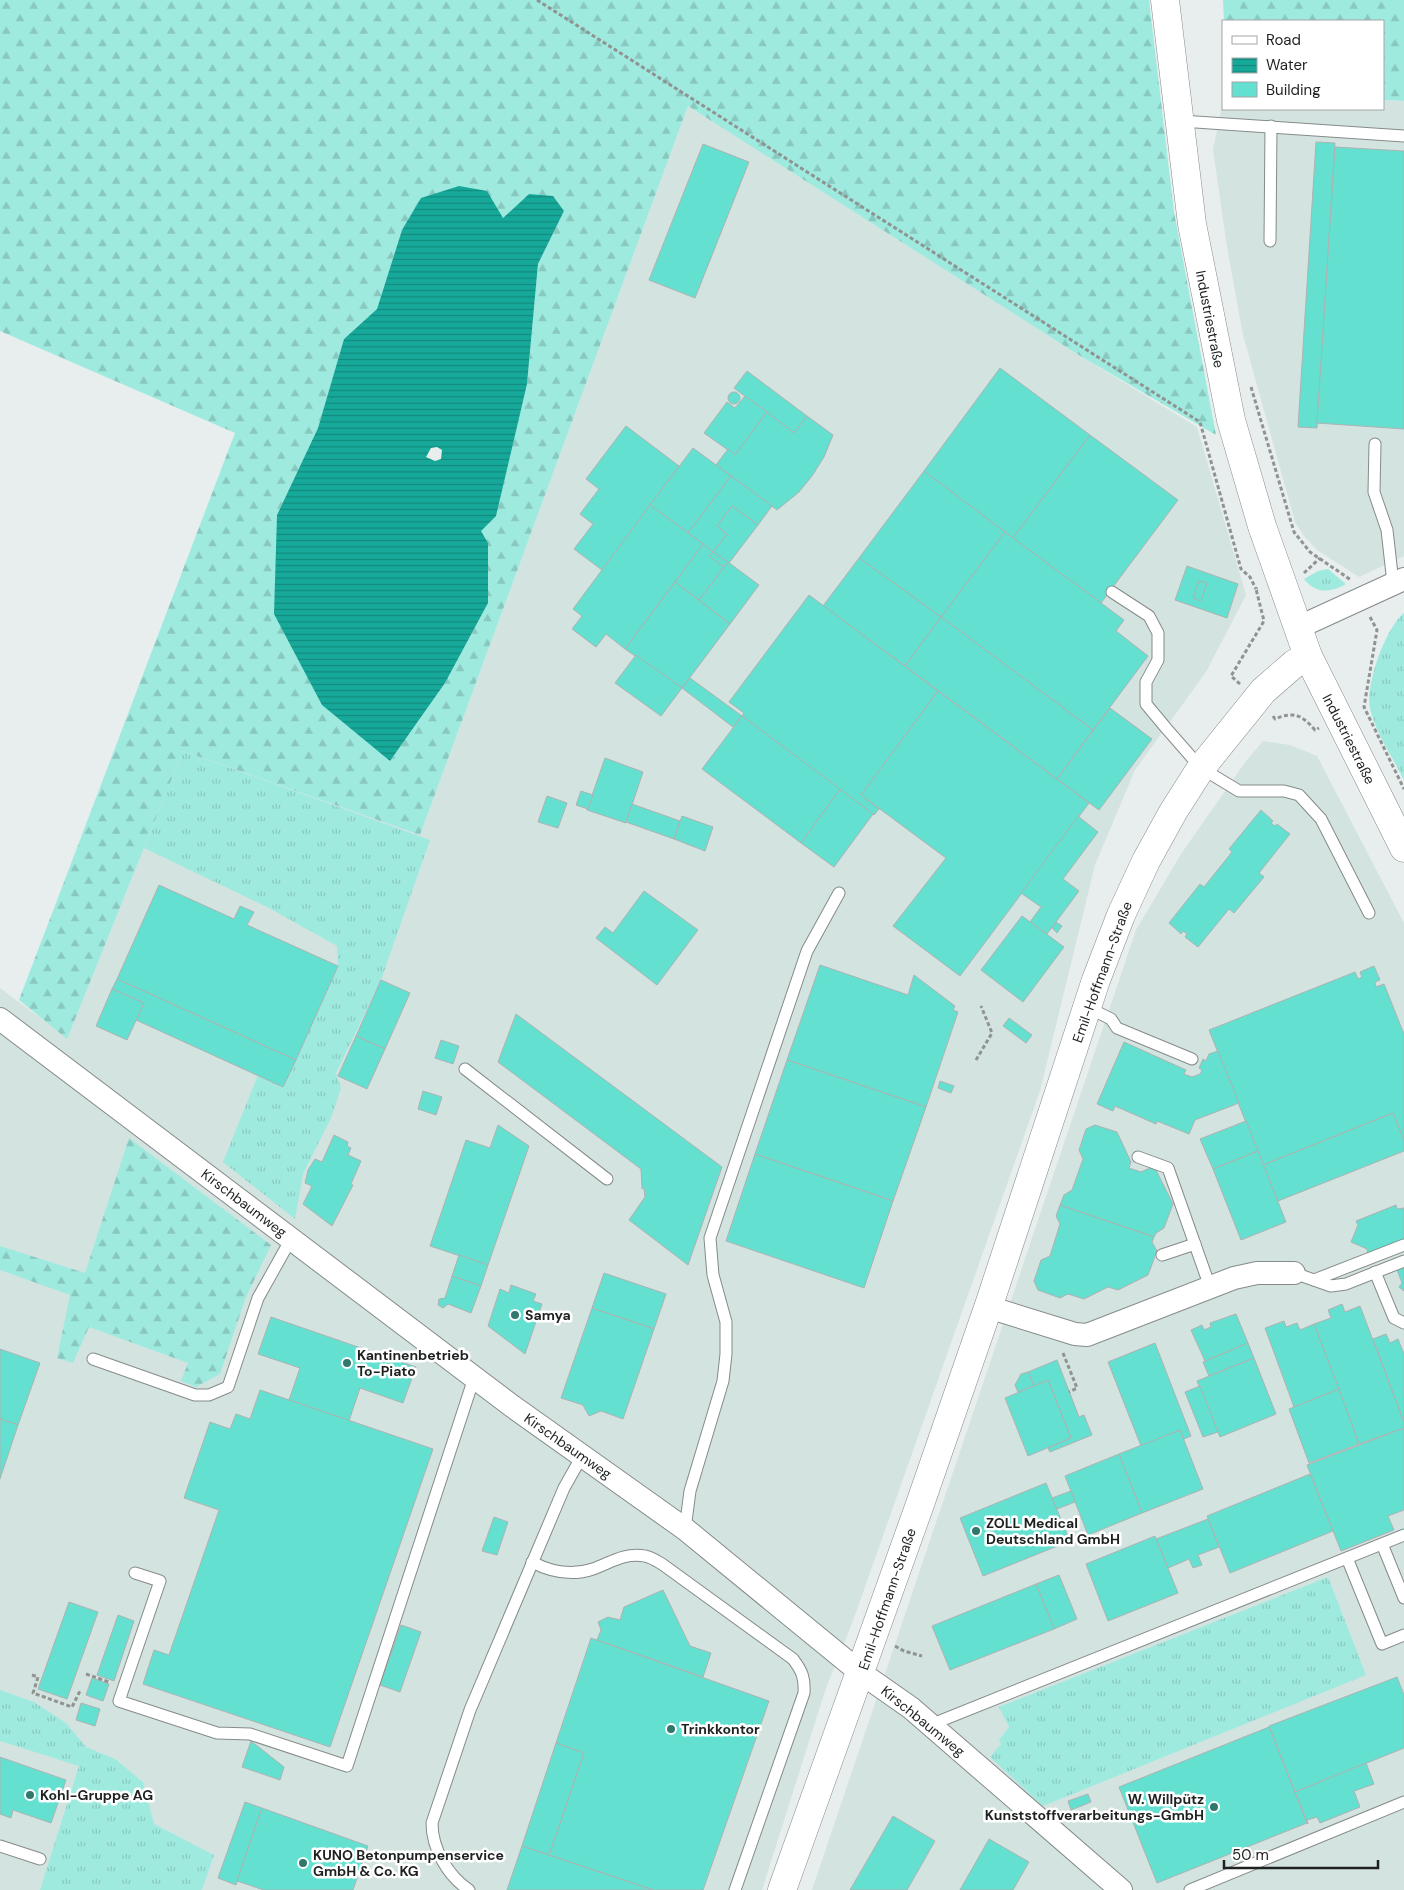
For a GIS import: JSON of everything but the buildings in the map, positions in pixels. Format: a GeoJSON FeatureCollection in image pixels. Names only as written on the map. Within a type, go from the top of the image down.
{"type":"FeatureCollection","features":[{"type":"Feature","properties":{"kind":"street","name":"Industriestraße"},"geometry":{"type":"LineString","coordinates":[[1165,0],[1192,224],[1231,420],[1262,526],[1308,656],[1404,848]]}},
{"type":"Feature","properties":{"kind":"street"},"geometry":{"type":"LineString","coordinates":[[1297,628],[1362,600],[1399,581]]}},
{"type":"Feature","properties":{"kind":"street","name":"Emil-Hoffmann-Straße"},"geometry":{"type":"LineString","coordinates":[[782,1890],[817,1788],[862,1673],[988,1307],[1087,1007],[1121,914],[1146,861],[1173,812],[1201,768],[1263,690],[1294,664],[1308,656]]}},
{"type":"Feature","properties":{"kind":"street","name":"Kirschbaumweg"},"geometry":{"type":"LineString","coordinates":[[0,1020],[474,1378],[685,1529],[862,1673],[911,1708],[1122,1890]]}},
{"type":"Feature","properties":{"kind":"street"},"geometry":{"type":"LineString","coordinates":[[988,1307],[1069,1332],[1091,1334],[1234,1278],[1257,1273],[1304,1276]]}},
{"type":"Feature","properties":{"kind":"lane"},"geometry":{"type":"LineString","coordinates":[[1181,121],[1404,136]]}},
{"type":"Feature","properties":{"kind":"lane"},"geometry":{"type":"LineString","coordinates":[[1270,241],[1271,126]]}},
{"type":"Feature","properties":{"kind":"lane"},"geometry":{"type":"LineString","coordinates":[[1375,444],[1374,492],[1387,530],[1399,581]]}},
{"type":"Feature","properties":{"kind":"lane"},"geometry":{"type":"LineString","coordinates":[[1112,592],[1149,616],[1158,634],[1158,660],[1146,682],[1146,704],[1201,768],[1239,791],[1284,791],[1299,795],[1321,819],[1369,914]]}},
{"type":"Feature","properties":{"kind":"lane"},"geometry":{"type":"LineString","coordinates":[[685,1529],[690,1491],[721,1389],[726,1354],[726,1322],[713,1275],[710,1238],[807,951],[839,893]]}},
{"type":"Feature","properties":{"kind":"lane"},"geometry":{"type":"LineString","coordinates":[[1087,1007],[1111,1019],[1117,1028],[1192,1059]]}},
{"type":"Feature","properties":{"kind":"lane"},"geometry":{"type":"LineString","coordinates":[[465,1069],[607,1179]]}},
{"type":"Feature","properties":{"kind":"lane"},"geometry":{"type":"LineString","coordinates":[[1138,1157],[1168,1168],[1210,1287]]}},
{"type":"Feature","properties":{"kind":"lane"},"geometry":{"type":"LineString","coordinates":[[93,1359],[195,1395],[210,1395],[228,1387],[258,1298],[291,1239]]}},
{"type":"Feature","properties":{"kind":"lane"},"geometry":{"type":"LineString","coordinates":[[1162,1255],[1195,1244]]}},
{"type":"Feature","properties":{"kind":"lane"},"geometry":{"type":"LineString","coordinates":[[1304,1276],[1404,1245]]}},
{"type":"Feature","properties":{"kind":"lane"},"geometry":{"type":"LineString","coordinates":[[1304,1276],[1330,1286],[1346,1284],[1404,1261]]}},
{"type":"Feature","properties":{"kind":"lane"},"geometry":{"type":"LineString","coordinates":[[1375,1272],[1394,1318],[1404,1323]]}},
{"type":"Feature","properties":{"kind":"lane"},"geometry":{"type":"LineString","coordinates":[[135,1573],[160,1581],[119,1701],[217,1733],[250,1734],[347,1766],[474,1378]]}},
{"type":"Feature","properties":{"kind":"lane"},"geometry":{"type":"LineString","coordinates":[[469,1890],[459,1883],[447,1867],[432,1836],[432,1823],[470,1710],[564,1488],[582,1456]]}},
{"type":"Feature","properties":{"kind":"lane"},"geometry":{"type":"LineString","coordinates":[[930,1725],[1404,1534]]}},
{"type":"Feature","properties":{"kind":"lane"},"geometry":{"type":"LineString","coordinates":[[1382,1544],[1404,1598]]}},
{"type":"Feature","properties":{"kind":"lane"},"geometry":{"type":"LineString","coordinates":[[532,1562],[548,1570],[570,1572],[591,1570],[631,1555],[646,1556],[662,1564],[793,1659],[801,1670],[805,1680],[804,1693],[735,1890]]}},
{"type":"Feature","properties":{"kind":"lane"},"geometry":{"type":"LineString","coordinates":[[1347,1558],[1382,1644],[1404,1635]]}},
{"type":"Feature","properties":{"kind":"lane"},"geometry":{"type":"LineString","coordinates":[[1190,1890],[1404,1802]]}},
{"type":"Feature","properties":{"kind":"lane"},"geometry":{"type":"LineString","coordinates":[[0,1846],[40,1859]]}},
{"type":"Feature","properties":{"kind":"path"},"geometry":{"type":"LineString","coordinates":[[538,0],[1200,422],[1241,569],[1250,578],[1256,589]]}},
{"type":"Feature","properties":{"kind":"path"},"geometry":{"type":"LineString","coordinates":[[1250,386],[1294,532],[1310,552],[1350,580],[1377,630],[1364,707],[1404,789]]}},
{"type":"Feature","properties":{"kind":"path"},"geometry":{"type":"LineString","coordinates":[[976,1060],[992,1033],[981,1006]]}},
{"type":"Feature","properties":{"kind":"path"},"geometry":{"type":"LineString","coordinates":[[1069,1332],[1063,1353],[1077,1388],[1069,1392]]}},
{"type":"Feature","properties":{"kind":"path"},"geometry":{"type":"LineString","coordinates":[[896,1646],[904,1651],[922,1656]]}},
{"type":"Feature","properties":{"kind":"path"},"geometry":{"type":"LineString","coordinates":[[86,1674],[124,1687]]}},
{"type":"Feature","properties":{"kind":"path"},"geometry":{"type":"LineString","coordinates":[[32,1675],[38,1677],[33,1693],[72,1707],[80,1691]]}},
{"type":"Feature","properties":{"kind":"shaded area"},"geometry":{"type":"Polygon","coordinates":[[[1384,100],[1404,101],[1404,556],[1359,577],[1317,550],[1304,536],[1295,522],[1243,335],[1227,247],[1213,149],[1222,107],[1222,110],[1384,110],[1384,100]]]}},
{"type":"Feature","properties":{"kind":"shaded area"},"geometry":{"type":"Polygon","coordinates":[[[688,106],[1082,357],[1197,427],[1246,595],[1206,672],[1135,770],[1095,865],[1040,1091],[853,1621],[826,1688],[762,1890],[0,1890],[0,988],[67,1038],[183,751],[420,835],[688,106]]]}},
{"type":"Feature","properties":{"kind":"shaded area"},"geometry":{"type":"Polygon","coordinates":[[[1263,741],[1290,745],[1317,756],[1404,923],[1404,1890],[812,1890],[1136,930],[1181,854],[1246,761],[1263,741]]]}},
{"type":"Feature","properties":{"kind":"green space"},"geometry":{"type":"Polygon","coordinates":[[[0,0],[1149,0],[1174,212],[1216,435],[1082,357],[688,106],[420,835],[183,751],[67,1039],[19,1000],[235,433],[0,331],[0,0]],[[529,194],[503,218],[402,230],[377,309],[344,339],[318,428],[277,515],[390,761],[445,683],[488,603],[481,531],[527,384],[538,264],[564,211],[529,194]]]}},
{"type":"Feature","properties":{"kind":"green space"},"geometry":{"type":"Polygon","coordinates":[[[1223,0],[1404,0],[1404,101],[1384,100],[1384,20],[1224,20],[1223,0]]]}},
{"type":"Feature","properties":{"kind":"green space"},"geometry":{"type":"Polygon","coordinates":[[[1328,569],[1346,584],[1335,589],[1318,590],[1304,579],[1318,571],[1328,569]]]}},
{"type":"Feature","properties":{"kind":"green space"},"geometry":{"type":"Polygon","coordinates":[[[1404,613],[1404,780],[1376,727],[1369,699],[1378,658],[1390,631],[1404,613]]]}},
{"type":"Feature","properties":{"kind":"green space"},"geometry":{"type":"Polygon","coordinates":[[[183,751],[430,840],[381,980],[336,1073],[341,1088],[331,1118],[303,1174],[295,1219],[223,1162],[258,1075],[283,1087],[338,966],[337,946],[269,908],[144,848],[183,751]]]}},
{"type":"Feature","properties":{"kind":"green space"},"geometry":{"type":"Polygon","coordinates":[[[129,1138],[271,1245],[246,1297],[220,1374],[196,1387],[181,1381],[188,1363],[89,1327],[73,1363],[57,1358],[70,1295],[0,1270],[0,1246],[85,1273],[129,1138]]]}},
{"type":"Feature","properties":{"kind":"green space"},"geometry":{"type":"Polygon","coordinates":[[[1328,1577],[1366,1675],[1043,1806],[990,1757],[1001,1744],[999,1740],[1009,1727],[999,1707],[1328,1577]]]}},
{"type":"Feature","properties":{"kind":"green space"},"geometry":{"type":"Polygon","coordinates":[[[0,1690],[34,1702],[66,1723],[86,1747],[115,1759],[143,1782],[154,1824],[214,1855],[202,1890],[40,1890],[79,1766],[0,1741],[0,1690]]]}},
{"type":"Feature","properties":{"kind":"water"},"geometry":{"type":"Polygon","coordinates":[[[459,186],[487,191],[503,218],[529,194],[553,196],[564,211],[538,264],[527,384],[496,516],[481,531],[488,543],[488,603],[445,683],[390,761],[322,705],[274,614],[277,515],[318,428],[344,339],[377,309],[402,230],[421,198],[459,186]],[[437,447],[431,448],[426,457],[435,461],[441,459],[442,450],[437,447]]]}},
{"type":"Feature","properties":{"kind":"place","name":"Samya"},"geometry":{"type":"Point","coordinates":[515,1315]}},
{"type":"Feature","properties":{"kind":"place","name":"Kantinenbetrieb To-Piato"},"geometry":{"type":"Point","coordinates":[347,1363]}},
{"type":"Feature","properties":{"kind":"place","name":"ZOLL Medical Deutschland GmbH"},"geometry":{"type":"Point","coordinates":[976,1531]}},
{"type":"Feature","properties":{"kind":"place","name":"Trinkkontor"},"geometry":{"type":"Point","coordinates":[671,1729]}},
{"type":"Feature","properties":{"kind":"place","name":"Kohl-Gruppe AG"},"geometry":{"type":"Point","coordinates":[30,1795]}},
{"type":"Feature","properties":{"kind":"place","name":"W. Willpütz Kunststoffverarbeitungs-GmbH"},"geometry":{"type":"Point","coordinates":[1214,1807]}},
{"type":"Feature","properties":{"kind":"place","name":"KUNO Betonpumpenservice GmbH & Co. KG"},"geometry":{"type":"Point","coordinates":[303,1863]}}]}
